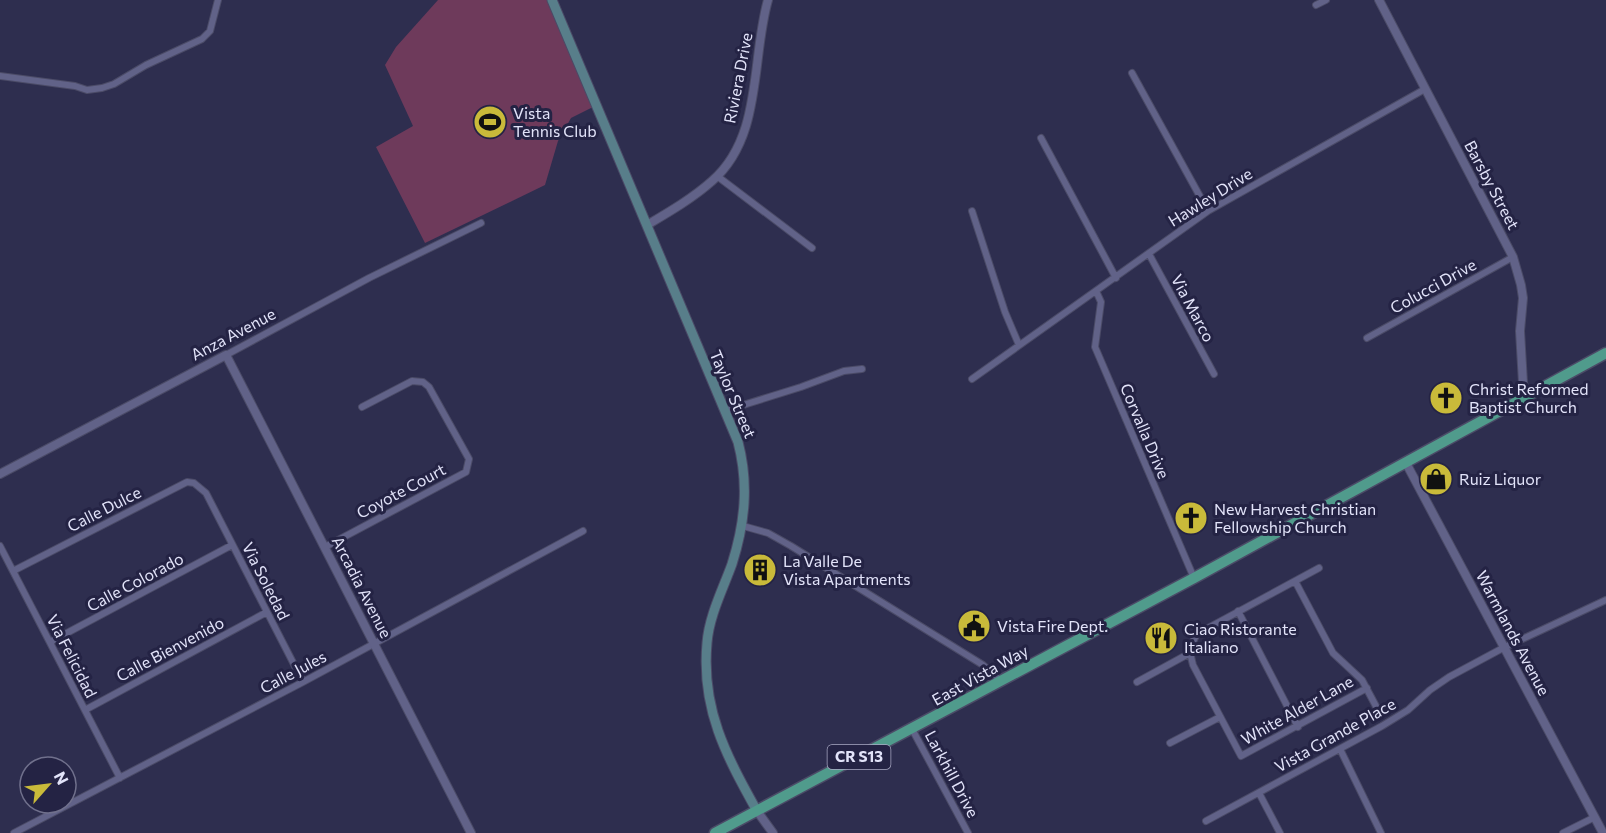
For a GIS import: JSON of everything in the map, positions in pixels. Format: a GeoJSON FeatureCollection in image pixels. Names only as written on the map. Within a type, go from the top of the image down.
{"type":"FeatureCollection","features":[{"type":"Feature","properties":{"kind":"main road","name":"Taylor Street"},"geometry":{"type":"LineString","coordinates":[[552,0],[738,442],[745,472],[743,526],[732,564],[717,601],[707,641],[707,691],[718,735],[757,811]]}},
{"type":"Feature","properties":{"kind":"main road","name":"East Vista Way"},"geometry":{"type":"LineString","coordinates":[[715,833],[1194,578],[1606,353]]}},
{"type":"Feature","properties":{"kind":"street"},"geometry":{"type":"LineString","coordinates":[[0,76],[75,86],[87,90],[102,88],[202,39],[210,31],[218,0]]}},
{"type":"Feature","properties":{"kind":"street","name":"Riviera Drive"},"geometry":{"type":"LineString","coordinates":[[647,225],[706,186],[717,176],[742,138],[749,116],[768,0]]}},
{"type":"Feature","properties":{"kind":"street"},"geometry":{"type":"LineString","coordinates":[[1316,5],[1326,0]]}},
{"type":"Feature","properties":{"kind":"street","name":"Barsby Street"},"geometry":{"type":"LineString","coordinates":[[1379,0],[1513,257],[1521,285],[1520,331],[1523,383],[1527,397]]}},
{"type":"Feature","properties":{"kind":"street"},"geometry":{"type":"LineString","coordinates":[[1132,73],[1208,211]]}},
{"type":"Feature","properties":{"kind":"street","name":"Hawley Drive"},"geometry":{"type":"LineString","coordinates":[[972,379],[1208,211],[1425,89]]}},
{"type":"Feature","properties":{"kind":"street"},"geometry":{"type":"LineString","coordinates":[[1041,138],[1116,278]]}},
{"type":"Feature","properties":{"kind":"street"},"geometry":{"type":"LineString","coordinates":[[717,176],[812,248]]}},
{"type":"Feature","properties":{"kind":"street"},"geometry":{"type":"LineString","coordinates":[[972,211],[1005,312],[1019,345]]}},
{"type":"Feature","properties":{"kind":"street","name":"Anza Avenue"},"geometry":{"type":"LineString","coordinates":[[0,474],[378,273],[481,223]]}},
{"type":"Feature","properties":{"kind":"street","name":"Via Marco"},"geometry":{"type":"LineString","coordinates":[[1149,254],[1214,374]]}},
{"type":"Feature","properties":{"kind":"street","name":"Colucci Drive"},"geometry":{"type":"LineString","coordinates":[[1367,338],[1513,257]]}},
{"type":"Feature","properties":{"kind":"street","name":"Corvalla Drive"},"geometry":{"type":"LineString","coordinates":[[1096,291],[1101,302],[1095,347],[1194,578]]}},
{"type":"Feature","properties":{"kind":"street","name":"Arcadia Avenue"},"geometry":{"type":"LineString","coordinates":[[226,355],[471,833]]}},
{"type":"Feature","properties":{"kind":"street"},"geometry":{"type":"LineString","coordinates":[[724,411],[844,371],[862,369]]}},
{"type":"Feature","properties":{"kind":"street","name":"Coyote Court"},"geometry":{"type":"LineString","coordinates":[[325,547],[466,472],[469,466],[468,459],[429,387],[423,382],[412,381],[362,407]]}},
{"type":"Feature","properties":{"kind":"street","name":"Warmlands Avenue"},"geometry":{"type":"LineString","coordinates":[[1406,463],[1603,833]]}},
{"type":"Feature","properties":{"kind":"street","name":"Calle Dulce"},"geometry":{"type":"LineString","coordinates":[[13,571],[187,482],[194,483],[206,493]]}},
{"type":"Feature","properties":{"kind":"street","name":"Via Soledad"},"geometry":{"type":"LineString","coordinates":[[206,493],[303,682]]}},
{"type":"Feature","properties":{"kind":"street"},"geometry":{"type":"LineString","coordinates":[[743,526],[768,533],[791,546],[983,665],[1000,680]]}},
{"type":"Feature","properties":{"kind":"street","name":"Calle Jules"},"geometry":{"type":"LineString","coordinates":[[14,833],[303,682],[583,531]]}},
{"type":"Feature","properties":{"kind":"street","name":"Calle Colorado"},"geometry":{"type":"LineString","coordinates":[[50,642],[232,545]]}},
{"type":"Feature","properties":{"kind":"street","name":"Via Felicidad"},"geometry":{"type":"LineString","coordinates":[[0,546],[120,778]]}},
{"type":"Feature","properties":{"kind":"street"},"geometry":{"type":"LineString","coordinates":[[1170,743],[1220,717],[1193,665],[1191,645],[1197,634],[1319,568]]}},
{"type":"Feature","properties":{"kind":"street"},"geometry":{"type":"LineString","coordinates":[[1295,581],[1333,653],[1362,680],[1378,710]]}},
{"type":"Feature","properties":{"kind":"street","name":"Vista Grande Place"},"geometry":{"type":"LineString","coordinates":[[1206,821],[1408,710],[1449,677],[1503,648],[1606,600]]}},
{"type":"Feature","properties":{"kind":"street"},"geometry":{"type":"LineString","coordinates":[[1238,611],[1298,727]]}},
{"type":"Feature","properties":{"kind":"street","name":"Calle Bienvenido"},"geometry":{"type":"LineString","coordinates":[[85,710],[267,612]]}},
{"type":"Feature","properties":{"kind":"street"},"geometry":{"type":"LineString","coordinates":[[1137,682],[1190,653]]}},
{"type":"Feature","properties":{"kind":"street","name":"White Alder Lane"},"geometry":{"type":"LineString","coordinates":[[1220,717],[1241,756],[1366,688]]}},
{"type":"Feature","properties":{"kind":"street","name":"Larkhill Drive"},"geometry":{"type":"LineString","coordinates":[[912,729],[968,833]]}},
{"type":"Feature","properties":{"kind":"street"},"geometry":{"type":"LineString","coordinates":[[1340,749],[1382,833]]}},
{"type":"Feature","properties":{"kind":"street"},"geometry":{"type":"LineString","coordinates":[[1259,793],[1280,833]]}},
{"type":"Feature","properties":{"kind":"street"},"geometry":{"type":"LineString","coordinates":[[757,811],[773,833]]}},
{"type":"Feature","properties":{"kind":"street"},"geometry":{"type":"LineString","coordinates":[[1563,833],[1595,817]]}},
{"type":"Feature","properties":{"kind":"shaded area","name":"Vista Tennis Club"},"geometry":{"type":"Polygon","coordinates":[[[438,0],[551,0],[595,106],[571,118],[558,141],[545,185],[425,243],[376,147],[413,126],[385,65],[396,47],[438,0]]]}},
{"type":"Feature","properties":{"kind":"place","name":"Vista Tennis Club"},"geometry":{"type":"Point","coordinates":[490,122]}},
{"type":"Feature","properties":{"kind":"place","name":"Christ Reformed Baptist Church"},"geometry":{"type":"Point","coordinates":[1446,398]}},
{"type":"Feature","properties":{"kind":"place","name":"Ruiz Liquor"},"geometry":{"type":"Point","coordinates":[1436,479]}},
{"type":"Feature","properties":{"kind":"place","name":"New Harvest Christian Fellowship Church"},"geometry":{"type":"Point","coordinates":[1191,518]}},
{"type":"Feature","properties":{"kind":"place","name":"La Valle De Vista Apartments"},"geometry":{"type":"Point","coordinates":[760,570]}},
{"type":"Feature","properties":{"kind":"place","name":"Vista Fire Dept."},"geometry":{"type":"Point","coordinates":[974,626]}},
{"type":"Feature","properties":{"kind":"place","name":"Ciao Ristorante Italiano"},"geometry":{"type":"Point","coordinates":[1161,638]}}]}
